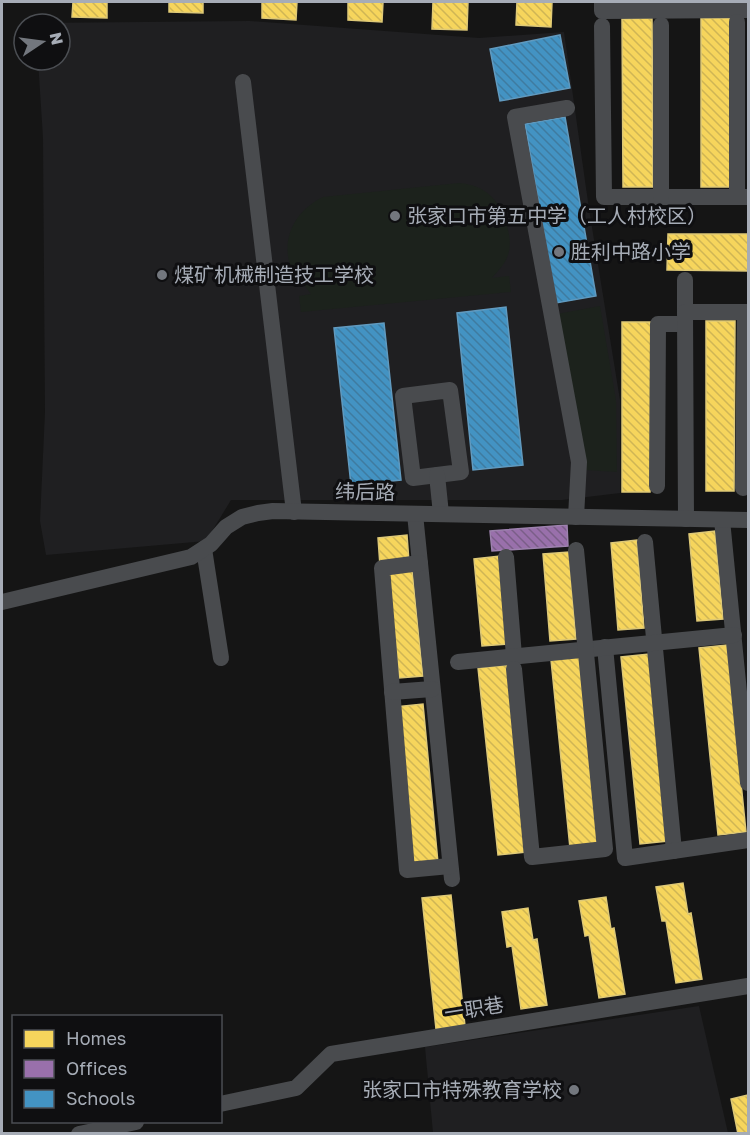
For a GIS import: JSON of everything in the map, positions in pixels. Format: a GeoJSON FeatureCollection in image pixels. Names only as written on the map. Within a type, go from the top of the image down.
{"type":"FeatureCollection","features":[{"type":"Feature","properties":{"kind":"street"},"geometry":{"type":"LineString","coordinates":[[602,2],[602,11],[745,11],[743,197],[604,198],[602,26]]}},
{"type":"Feature","properties":{"kind":"street"},"geometry":{"type":"LineString","coordinates":[[657,12],[661,197]]}},
{"type":"Feature","properties":{"kind":"street"},"geometry":{"type":"LineString","coordinates":[[243,82],[294,512]]}},
{"type":"Feature","properties":{"kind":"street"},"geometry":{"type":"LineString","coordinates":[[567,108],[514,117],[579,462],[576,517]]}},
{"type":"Feature","properties":{"kind":"street"},"geometry":{"type":"LineString","coordinates":[[685,280],[686,519]]}},
{"type":"Feature","properties":{"kind":"street"},"geometry":{"type":"LineString","coordinates":[[657,486],[658,324],[685,318],[747,312],[743,488]]}},
{"type":"Feature","properties":{"kind":"street"},"geometry":{"type":"LineString","coordinates":[[450,390],[461,472],[437,475],[413,478],[403,396],[450,390]]}},
{"type":"Feature","properties":{"kind":"street"},"geometry":{"type":"LineString","coordinates":[[657,411],[685,411]]}},
{"type":"Feature","properties":{"kind":"street"},"geometry":{"type":"LineString","coordinates":[[437,475],[441,514]]}},
{"type":"Feature","properties":{"kind":"street","name":"纬后路"},"geometry":{"type":"LineString","coordinates":[[2,602],[191,557],[211,544],[226,526],[242,518],[273,511],[748,520]]}},
{"type":"Feature","properties":{"kind":"street"},"geometry":{"type":"LineString","coordinates":[[415,514],[420,563],[432,689],[451,872],[407,870],[382,568],[420,563]]}},
{"type":"Feature","properties":{"kind":"street"},"geometry":{"type":"LineString","coordinates":[[722,520],[748,783]]}},
{"type":"Feature","properties":{"kind":"street"},"geometry":{"type":"LineString","coordinates":[[645,542],[674,851]]}},
{"type":"Feature","properties":{"kind":"street"},"geometry":{"type":"LineString","coordinates":[[204,549],[221,658]]}},
{"type":"Feature","properties":{"kind":"street"},"geometry":{"type":"LineString","coordinates":[[506,557],[532,857],[605,849],[576,550]]}},
{"type":"Feature","properties":{"kind":"street"},"geometry":{"type":"LineString","coordinates":[[458,662],[514,662],[585,649],[734,635]]}},
{"type":"Feature","properties":{"kind":"street"},"geometry":{"type":"LineString","coordinates":[[605,647],[625,858],[748,840]]}},
{"type":"Feature","properties":{"kind":"street"},"geometry":{"type":"LineString","coordinates":[[392,692],[432,689]]}},
{"type":"Feature","properties":{"kind":"street","name":"一职巷"},"geometry":{"type":"LineString","coordinates":[[222,1104],[296,1088],[331,1054],[748,986]]}},
{"type":"Feature","properties":{"kind":"street"},"geometry":{"type":"LineString","coordinates":[[79,1134],[131,1123]]}},
{"type":"Feature","properties":{"kind":"shaded area"},"geometry":{"type":"Polygon","coordinates":[[[250,21],[479,38],[564,32],[589,209],[620,400],[620,493],[562,500],[231,500],[206,541],[46,555],[40,521],[45,412],[43,138],[39,72],[72,72],[72,23],[250,21]]]}},
{"type":"Feature","properties":{"kind":"shaded area"},"geometry":{"type":"Polygon","coordinates":[[[459,183],[469,184],[484,191],[501,209],[509,234],[510,248],[505,261],[492,278],[509,276],[511,292],[301,312],[299,296],[311,294],[291,268],[288,246],[293,226],[305,209],[323,197],[459,183]]]}},
{"type":"Feature","properties":{"kind":"shaded area"},"geometry":{"type":"Polygon","coordinates":[[[600,306],[616,400],[617,472],[584,470],[557,314],[600,306]]]}},
{"type":"Feature","properties":{"kind":"shaded area","name":"张家口市特殊教育学校"},"geometry":{"type":"Polygon","coordinates":[[[699,1006],[728,1133],[433,1133],[425,1047],[699,1006]]]}},
{"type":"Feature","properties":{"kind":"building: Homes"},"geometry":{"type":"Polygon","coordinates":[[[73,2],[107,2],[107,18],[72,17],[73,2]]]}},
{"type":"Feature","properties":{"kind":"building: Homes"},"geometry":{"type":"Polygon","coordinates":[[[169,2],[203,2],[203,13],[169,12],[169,2]]]}},
{"type":"Feature","properties":{"kind":"building: Homes"},"geometry":{"type":"Polygon","coordinates":[[[262,2],[297,2],[296,20],[262,18],[262,2]]]}},
{"type":"Feature","properties":{"kind":"building: Homes"},"geometry":{"type":"Polygon","coordinates":[[[348,2],[383,2],[382,22],[348,20],[348,2]]]}},
{"type":"Feature","properties":{"kind":"building: Homes"},"geometry":{"type":"Polygon","coordinates":[[[433,2],[468,2],[467,30],[432,29],[433,2]]]}},
{"type":"Feature","properties":{"kind":"building: Homes"},"geometry":{"type":"Polygon","coordinates":[[[517,2],[552,2],[551,27],[516,25],[517,2]]]}},
{"type":"Feature","properties":{"kind":"building: Homes"},"geometry":{"type":"Polygon","coordinates":[[[652,18],[653,187],[623,187],[622,19],[652,18]]]}},
{"type":"Feature","properties":{"kind":"building: Homes"},"geometry":{"type":"Polygon","coordinates":[[[701,18],[731,18],[732,187],[701,187],[701,18]]]}},
{"type":"Feature","properties":{"kind":"building: Homes"},"geometry":{"type":"Polygon","coordinates":[[[668,234],[748,234],[748,271],[667,270],[668,234]]]}},
{"type":"Feature","properties":{"kind":"building: Homes"},"geometry":{"type":"Polygon","coordinates":[[[706,321],[735,321],[734,491],[706,491],[706,321]]]}},
{"type":"Feature","properties":{"kind":"building: Homes"},"geometry":{"type":"Polygon","coordinates":[[[622,322],[651,322],[650,492],[622,492],[622,322]]]}},
{"type":"Feature","properties":{"kind":"building: Homes"},"geometry":{"type":"Polygon","coordinates":[[[715,531],[723,619],[697,621],[689,534],[715,531]]]}},
{"type":"Feature","properties":{"kind":"building: Homes"},"geometry":{"type":"Polygon","coordinates":[[[407,535],[409,562],[380,566],[378,538],[407,535]]]}},
{"type":"Feature","properties":{"kind":"building: Homes"},"geometry":{"type":"Polygon","coordinates":[[[637,540],[644,628],[618,630],[611,543],[637,540]]]}},
{"type":"Feature","properties":{"kind":"building: Homes"},"geometry":{"type":"Polygon","coordinates":[[[569,552],[576,639],[550,641],[543,554],[569,552]]]}},
{"type":"Feature","properties":{"kind":"building: Homes"},"geometry":{"type":"Polygon","coordinates":[[[500,556],[508,644],[482,646],[474,559],[500,556]]]}},
{"type":"Feature","properties":{"kind":"building: Homes"},"geometry":{"type":"Polygon","coordinates":[[[412,567],[423,676],[399,678],[388,570],[412,567]]]}},
{"type":"Feature","properties":{"kind":"building: Homes"},"geometry":{"type":"Polygon","coordinates":[[[727,645],[746,832],[718,835],[699,648],[727,645]]]}},
{"type":"Feature","properties":{"kind":"building: Homes"},"geometry":{"type":"Polygon","coordinates":[[[649,654],[668,841],[640,844],[621,657],[649,654]]]}},
{"type":"Feature","properties":{"kind":"building: Homes"},"geometry":{"type":"Polygon","coordinates":[[[579,657],[598,845],[570,848],[551,660],[579,657]]]}},
{"type":"Feature","properties":{"kind":"building: Homes"},"geometry":{"type":"Polygon","coordinates":[[[507,665],[526,852],[498,855],[478,668],[507,665]]]}},
{"type":"Feature","properties":{"kind":"building: Homes"},"geometry":{"type":"Polygon","coordinates":[[[423,704],[438,863],[409,866],[395,707],[423,704]]]}},
{"type":"Feature","properties":{"kind":"building: Homes"},"geometry":{"type":"Polygon","coordinates":[[[683,883],[688,914],[691,913],[702,979],[676,983],[666,921],[662,921],[656,887],[683,883]]]}},
{"type":"Feature","properties":{"kind":"building: Homes"},"geometry":{"type":"Polygon","coordinates":[[[451,895],[465,1026],[436,1029],[422,898],[451,895]]]}},
{"type":"Feature","properties":{"kind":"building: Homes"},"geometry":{"type":"Polygon","coordinates":[[[606,897],[611,929],[614,928],[625,994],[599,998],[589,935],[585,936],[579,901],[606,897]]]}},
{"type":"Feature","properties":{"kind":"building: Homes"},"geometry":{"type":"Polygon","coordinates":[[[528,908],[533,940],[537,939],[547,1005],[521,1009],[512,946],[507,947],[502,912],[528,908]]]}},
{"type":"Feature","properties":{"kind":"building: Homes"},"geometry":{"type":"Polygon","coordinates":[[[748,1095],[748,1134],[738,1134],[731,1099],[748,1095]]]}},
{"type":"Feature","properties":{"kind":"building: Offices"},"geometry":{"type":"Polygon","coordinates":[[[567,525],[568,546],[492,551],[490,531],[567,525]]]}},
{"type":"Feature","properties":{"kind":"building: Schools"},"geometry":{"type":"Polygon","coordinates":[[[560,35],[570,88],[500,101],[490,49],[560,35]]]}},
{"type":"Feature","properties":{"kind":"building: Schools"},"geometry":{"type":"Polygon","coordinates":[[[565,117],[596,296],[556,303],[525,124],[565,117]]]}},
{"type":"Feature","properties":{"kind":"building: Schools"},"geometry":{"type":"Polygon","coordinates":[[[506,307],[523,465],[473,470],[457,313],[506,307]]]}},
{"type":"Feature","properties":{"kind":"building: Schools"},"geometry":{"type":"Polygon","coordinates":[[[384,323],[401,480],[351,485],[334,328],[384,323]]]}},
{"type":"Feature","properties":{"kind":"place","name":"张家口市第五中学（工人村校区）"},"geometry":{"type":"Point","coordinates":[395,216]}},
{"type":"Feature","properties":{"kind":"place","name":"胜利中路小学"},"geometry":{"type":"Point","coordinates":[559,252]}},
{"type":"Feature","properties":{"kind":"place","name":"煤矿机械制造技工学校"},"geometry":{"type":"Point","coordinates":[162,275]}},
{"type":"Feature","properties":{"kind":"place","name":"张家口市特殊教育学校"},"geometry":{"type":"Point","coordinates":[574,1090]}}]}
